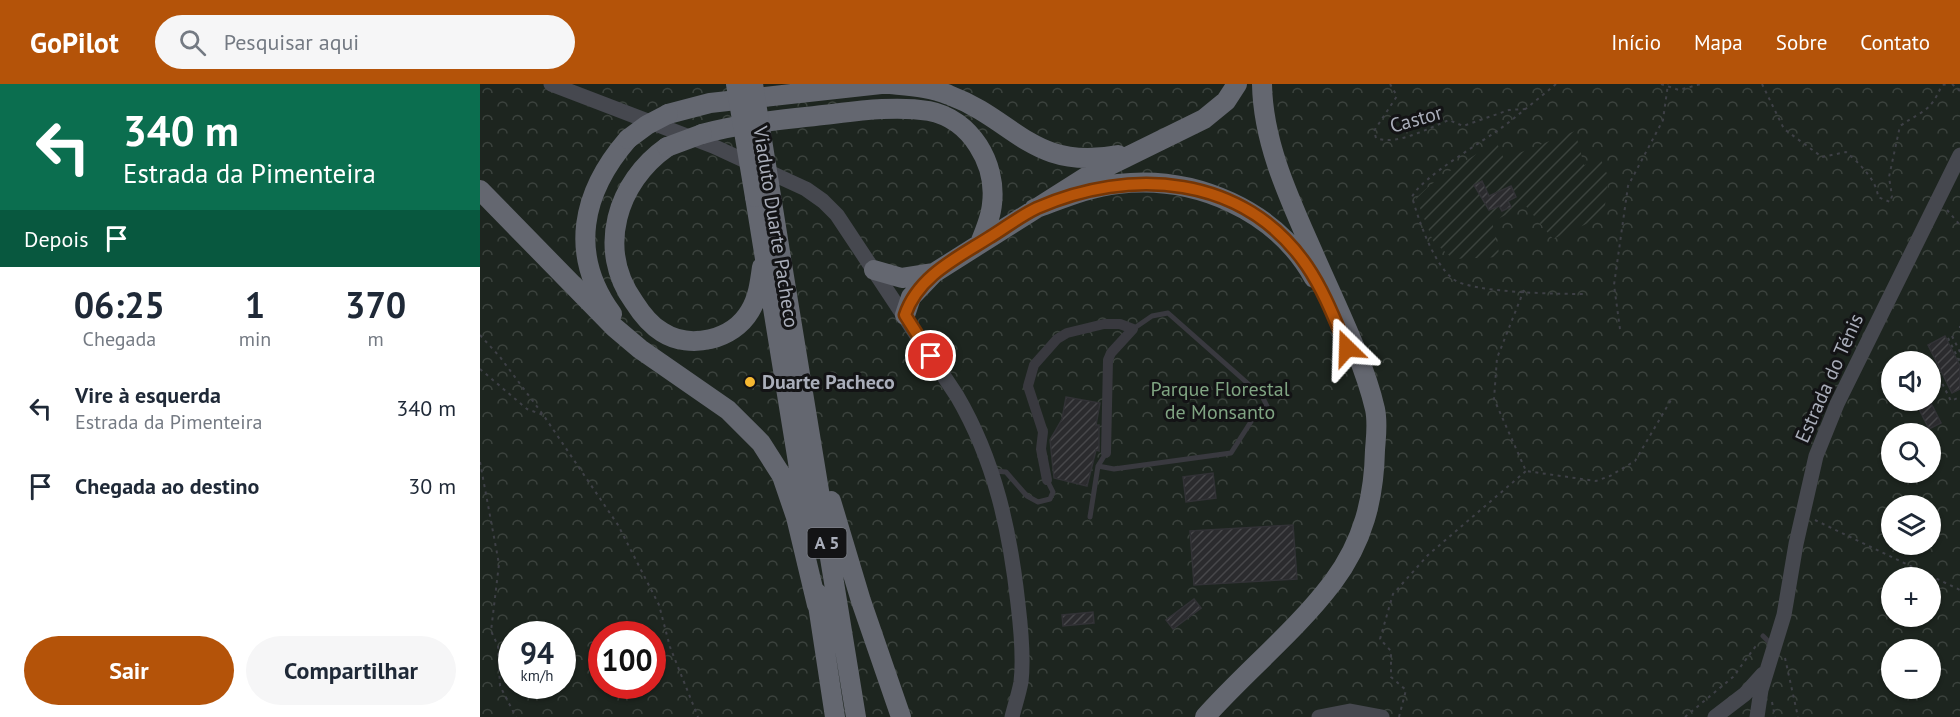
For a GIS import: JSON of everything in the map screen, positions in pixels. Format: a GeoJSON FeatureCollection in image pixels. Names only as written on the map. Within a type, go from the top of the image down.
{"type":"FeatureCollection","features":[{"type":"Feature","properties":{"kind":"highway","name":"Viaduto Duarte Pacheco"},"geometry":{"type":"LineString","coordinates":[[736,84],[769,251],[799,370]]}},
{"type":"Feature","properties":{"kind":"highway","name":"Viaduto Duarte Pacheco"},"geometry":{"type":"LineString","coordinates":[[753,84],[778,329],[808,513],[817,605]]}},
{"type":"Feature","properties":{"kind":"highway"},"geometry":{"type":"LineString","coordinates":[[658,362],[626,331],[606,306],[593,278],[585,246],[584,229],[589,204],[602,174],[628,139],[647,124],[668,114],[710,103],[881,84]]}},
{"type":"Feature","properties":{"kind":"highway"},"geometry":{"type":"LineString","coordinates":[[890,84],[925,88],[950,95],[1027,142],[1059,155],[1093,159],[1138,151]]}},
{"type":"Feature","properties":{"kind":"highway"},"geometry":{"type":"LineString","coordinates":[[905,315],[911,297],[934,273],[1086,177],[1185,130],[1216,111],[1237,84]]}},
{"type":"Feature","properties":{"kind":"highway"},"geometry":{"type":"LineString","coordinates":[[1205,717],[1318,600],[1346,564],[1365,523],[1371,502],[1377,429],[1370,393],[1273,153],[1265,116],[1262,84]]}},
{"type":"Feature","properties":{"kind":"highway"},"geometry":{"type":"LineString","coordinates":[[769,251],[755,301],[745,318],[730,331],[705,340],[690,341],[662,332],[649,321],[621,280],[616,263],[615,229],[618,213],[628,187],[647,163],[668,147],[702,134],[757,124],[865,111],[918,110],[947,117],[972,137],[990,171],[992,207],[980,243]]}},
{"type":"Feature","properties":{"kind":"highway"},"geometry":{"type":"LineString","coordinates":[[1034,209],[1099,187],[1161,183],[1210,193],[1243,208],[1261,220],[1295,250],[1307,266],[1333,314],[1362,389],[1375,447]]}},
{"type":"Feature","properties":{"kind":"highway"},"geometry":{"type":"LineString","coordinates":[[480,190],[614,327],[658,362],[728,410],[752,432],[770,455],[782,476],[796,518],[817,605]]}},
{"type":"Feature","properties":{"kind":"highway"},"geometry":{"type":"LineString","coordinates":[[874,270],[902,278],[934,273]]}},
{"type":"Feature","properties":{"kind":"highway"},"geometry":{"type":"LineString","coordinates":[[799,370],[848,561],[901,717]]}},
{"type":"Feature","properties":{"kind":"highway","name":"A 5"},"geometry":{"type":"LineString","coordinates":[[799,370],[856,717]]}},
{"type":"Feature","properties":{"kind":"highway","name":"A 5"},"geometry":{"type":"LineString","coordinates":[[817,605],[836,717]]}},
{"type":"Feature","properties":{"kind":"main road"},"geometry":{"type":"LineString","coordinates":[[551,84],[713,146],[806,189],[837,215],[905,315],[969,417],[992,471],[1007,526],[1019,615],[1021,682],[1012,717]]}},
{"type":"Feature","properties":{"kind":"main road","name":"Estrada do Ténis"},"geometry":{"type":"LineString","coordinates":[[1721,713],[1745,694],[1780,653],[1801,521],[1816,456],[1837,404],[1960,155]]}},
{"type":"Feature","properties":{"kind":"main road","name":"Estrada do Ténis"},"geometry":{"type":"LineString","coordinates":[[1757,717],[1759,698],[1768,667]]}},
{"type":"Feature","properties":{"kind":"main road"},"geometry":{"type":"LineString","coordinates":[[1721,713],[1747,706],[1757,717]]}},
{"type":"Feature","properties":{"kind":"main road"},"geometry":{"type":"LineString","coordinates":[[1319,717],[1350,711],[1382,717]]}},
{"type":"Feature","properties":{"kind":"street"},"geometry":{"type":"LineString","coordinates":[[1047,480],[1041,449],[1043,432],[1028,386],[1034,365],[1057,339],[1067,333],[1104,324],[1120,324],[1133,329],[1111,353],[1108,360],[1106,453]]}},
{"type":"Feature","properties":{"kind":"lane"},"geometry":{"type":"LineString","coordinates":[[1098,466],[1114,469],[1231,453],[1252,420],[1267,406],[1262,396],[1168,313],[1152,316],[1133,329]]}},
{"type":"Feature","properties":{"kind":"lane"},"geometry":{"type":"LineString","coordinates":[[1090,517],[1098,466],[1106,453]]}},
{"type":"Feature","properties":{"kind":"lane"},"geometry":{"type":"LineString","coordinates":[[992,471],[1006,472],[1026,496],[1038,502],[1050,499],[1053,492],[1047,480]]}},
{"type":"Feature","properties":{"kind":"lane"},"geometry":{"type":"LineString","coordinates":[[1763,636],[1780,653]]}},
{"type":"Feature","properties":{"kind":"path","name":"Castor"},"geometry":{"type":"LineString","coordinates":[[1390,84],[1397,96],[1374,131],[1376,138],[1386,142],[1397,141],[1449,120],[1463,126],[1509,110],[1525,109]]}},
{"type":"Feature","properties":{"kind":"path"},"geometry":{"type":"LineString","coordinates":[[1556,84],[1525,109],[1429,177],[1415,189],[1412,197],[1428,241],[1447,273],[1456,281],[1465,286],[1585,294]]}},
{"type":"Feature","properties":{"kind":"path"},"geometry":{"type":"LineString","coordinates":[[1661,84],[1679,90],[1701,84]]}},
{"type":"Feature","properties":{"kind":"path"},"geometry":{"type":"LineString","coordinates":[[1762,84],[1784,129],[1822,158],[1846,152],[1866,174],[1877,190],[1878,197],[1890,202],[1892,196],[1889,177],[1900,126],[1924,113],[1934,104],[1942,85],[1948,84]]}},
{"type":"Feature","properties":{"kind":"path"},"geometry":{"type":"LineString","coordinates":[[1952,84],[1960,91]]}},
{"type":"Feature","properties":{"kind":"path"},"geometry":{"type":"LineString","coordinates":[[1620,328],[1614,285],[1628,186],[1663,120],[1668,85]]}},
{"type":"Feature","properties":{"kind":"path"},"geometry":{"type":"LineString","coordinates":[[1942,220],[1952,201]]}},
{"type":"Feature","properties":{"kind":"path"},"geometry":{"type":"LineString","coordinates":[[1947,210],[1960,225]]}},
{"type":"Feature","properties":{"kind":"path"},"geometry":{"type":"LineString","coordinates":[[1524,290],[1497,357],[1494,399],[1526,471]]}},
{"type":"Feature","properties":{"kind":"path"},"geometry":{"type":"LineString","coordinates":[[480,335],[500,357],[544,416],[618,525],[653,590],[670,647],[698,717]]}},
{"type":"Feature","properties":{"kind":"path"},"geometry":{"type":"LineString","coordinates":[[1952,336],[1960,352]]}},
{"type":"Feature","properties":{"kind":"path"},"geometry":{"type":"LineString","coordinates":[[1948,338],[1960,362]]}},
{"type":"Feature","properties":{"kind":"path"},"geometry":{"type":"LineString","coordinates":[[480,369],[527,409],[544,416]]}},
{"type":"Feature","properties":{"kind":"path"},"geometry":{"type":"LineString","coordinates":[[1941,381],[1951,401],[1960,397]]}},
{"type":"Feature","properties":{"kind":"path"},"geometry":{"type":"LineString","coordinates":[[1399,717],[1406,690],[1391,677],[1391,651],[1380,639],[1393,594],[1428,555],[1526,471],[1574,476],[1596,481],[1611,476],[1635,461],[1671,400]]}},
{"type":"Feature","properties":{"kind":"path"},"geometry":{"type":"LineString","coordinates":[[480,462],[500,564],[491,631],[498,646],[500,686],[516,717]]}},
{"type":"Feature","properties":{"kind":"path"},"geometry":{"type":"LineString","coordinates":[[1810,527],[1812,518],[1960,590]]}},
{"type":"Feature","properties":{"kind":"path"},"geometry":{"type":"LineString","coordinates":[[1685,717],[1733,677],[1763,636]]}},
{"type":"Feature","properties":{"kind":"path"},"geometry":{"type":"LineString","coordinates":[[1780,653],[1798,717]]}},
{"type":"Feature","properties":{"kind":"green space","name":"Parque Florestal de Monsanto"},"geometry":{"type":"Polygon","coordinates":[[[480,84],[1960,84],[1960,717],[480,717],[480,84]]]}},
{"type":"Feature","properties":{"kind":"green space"},"geometry":{"type":"Polygon","coordinates":[[[1575,131],[1584,165],[1601,160],[1608,176],[1604,216],[1553,239],[1525,205],[1492,222],[1500,257],[1453,259],[1433,241],[1416,198],[1434,182],[1496,141],[1504,159],[1575,131]]]}},
{"type":"Feature","properties":{"kind":"building"},"geometry":{"type":"Polygon","coordinates":[[[1482,181],[1489,196],[1511,186],[1516,197],[1508,201],[1511,207],[1502,211],[1499,206],[1489,210],[1474,185],[1482,181]]]}},
{"type":"Feature","properties":{"kind":"building"},"geometry":{"type":"Polygon","coordinates":[[[1945,336],[1960,366],[1960,389],[1952,393],[1941,371],[1941,351],[1931,351],[1928,345],[1945,336]]]}},
{"type":"Feature","properties":{"kind":"building"},"geometry":{"type":"Polygon","coordinates":[[[1066,397],[1100,403],[1096,425],[1099,425],[1099,451],[1096,450],[1087,486],[1054,478],[1050,440],[1062,419],[1066,397]]]}},
{"type":"Feature","properties":{"kind":"building"},"geometry":{"type":"Polygon","coordinates":[[[1920,411],[1935,411],[1941,423],[1926,423],[1920,411]]]}},
{"type":"Feature","properties":{"kind":"building"},"geometry":{"type":"Polygon","coordinates":[[[1213,473],[1216,498],[1186,502],[1183,477],[1213,473]]]}},
{"type":"Feature","properties":{"kind":"building"},"geometry":{"type":"Polygon","coordinates":[[[1293,525],[1297,579],[1194,585],[1190,531],[1293,525]]]}},
{"type":"Feature","properties":{"kind":"building"},"geometry":{"type":"Polygon","coordinates":[[[1194,599],[1201,608],[1173,629],[1166,620],[1194,599]]]}},
{"type":"Feature","properties":{"kind":"building"},"geometry":{"type":"Polygon","coordinates":[[[1093,612],[1094,623],[1063,626],[1062,615],[1093,612]]]}},
{"type":"Feature","properties":{"kind":"place","name":"Duarte Pacheco"},"geometry":{"type":"Point","coordinates":[750,382]}},
{"type":"Feature","properties":{"kind":"route"},"geometry":{"type":"LineString","coordinates":[[931,356],[905,315],[911,297],[934,273],[1034,209],[1099,187],[1140,183],[1175,185],[1210,193],[1243,208],[1261,220],[1295,250],[1307,266],[1333,314],[1347,348]]}}]}
